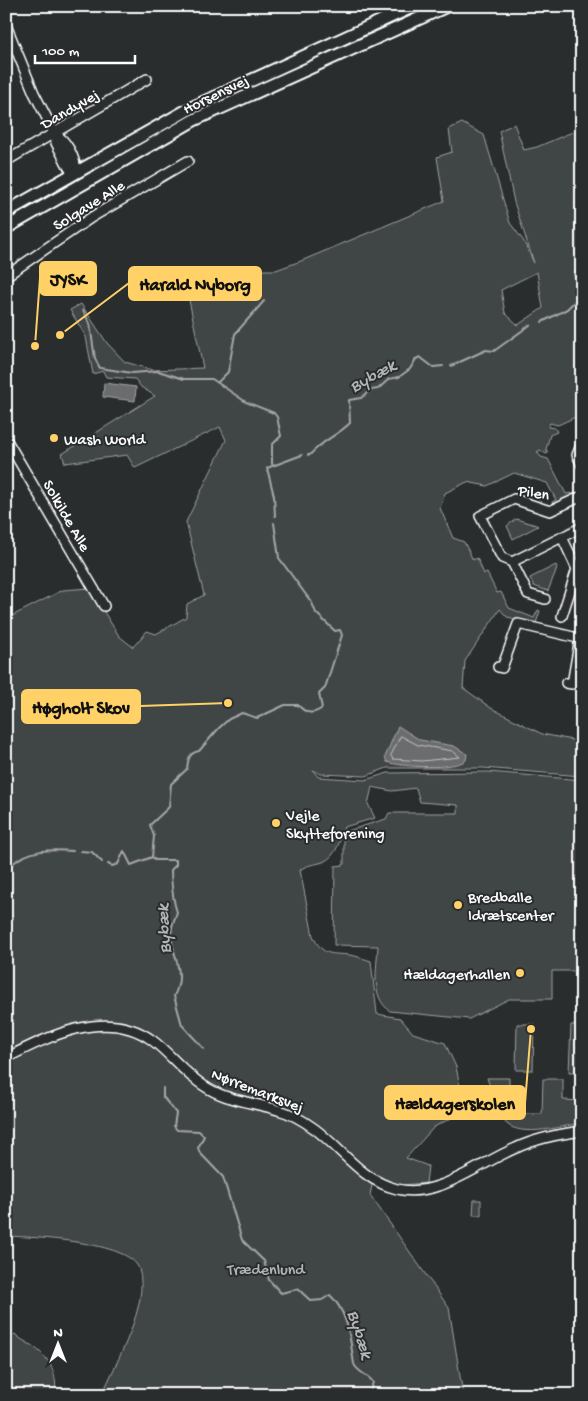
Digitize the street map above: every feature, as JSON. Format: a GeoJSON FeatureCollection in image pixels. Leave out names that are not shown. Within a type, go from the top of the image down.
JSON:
{"type":"FeatureCollection","features":[{"type":"Feature","properties":{"kind":"main road","name":"Horsensvej"},"geometry":{"type":"LineString","coordinates":[[6,212],[76,167],[154,127],[232,88],[414,6]]}},
{"type":"Feature","properties":{"kind":"main road","name":"Horsensvej"},"geometry":{"type":"LineString","coordinates":[[6,227],[194,120],[447,6]]}},
{"type":"Feature","properties":{"kind":"main road"},"geometry":{"type":"LineString","coordinates":[[76,167],[83,183]]}},
{"type":"Feature","properties":{"kind":"main road"},"geometry":{"type":"LineString","coordinates":[[6,227],[17,215],[75,179],[76,167]]}},
{"type":"Feature","properties":{"kind":"street"},"geometry":{"type":"LineString","coordinates":[[6,25],[34,93],[55,134],[56,143],[69,168],[76,167]]}},
{"type":"Feature","properties":{"kind":"street","name":"Dandyvej"},"geometry":{"type":"LineString","coordinates":[[6,161],[147,79]]}},
{"type":"Feature","properties":{"kind":"street","name":"Solgave Alle"},"geometry":{"type":"LineString","coordinates":[[6,276],[92,218],[188,161]]}},
{"type":"Feature","properties":{"kind":"street","name":"Solkilde Alle"},"geometry":{"type":"LineString","coordinates":[[6,439],[104,606]]}},
{"type":"Feature","properties":{"kind":"street"},"geometry":{"type":"LineString","coordinates":[[582,443],[577,455],[582,465]]}},
{"type":"Feature","properties":{"kind":"street","name":"Pilen"},"geometry":{"type":"LineString","coordinates":[[512,562],[502,558],[480,516],[514,499],[550,511],[582,496]]}},
{"type":"Feature","properties":{"kind":"street"},"geometry":{"type":"LineString","coordinates":[[545,600],[528,594],[512,562],[582,527]]}},
{"type":"Feature","properties":{"kind":"street"},"geometry":{"type":"LineString","coordinates":[[562,537],[577,569],[562,616]]}},
{"type":"Feature","properties":{"kind":"street"},"geometry":{"type":"LineString","coordinates":[[498,667],[502,668],[518,624],[581,638],[572,684],[566,683]]}},
{"type":"Feature","properties":{"kind":"street","name":"Nørremarksvej"},"geometry":{"type":"LineString","coordinates":[[6,1058],[35,1043],[72,1030],[101,1025],[127,1027],[152,1040],[209,1089],[280,1110],[298,1118],[316,1130],[376,1182],[396,1189],[414,1191],[434,1187],[539,1139],[582,1132]]}},
{"type":"Feature","properties":{"kind":"green space"},"geometry":{"type":"Polygon","coordinates":[[[462,123],[484,135],[510,223],[523,240],[534,263],[514,202],[499,131],[514,124],[524,150],[537,147],[582,128],[582,414],[558,425],[550,423],[548,427],[555,428],[557,432],[550,435],[546,449],[548,453],[546,454],[540,450],[537,452],[541,457],[548,459],[566,494],[571,493],[573,495],[553,505],[552,502],[556,500],[547,483],[514,473],[487,486],[467,482],[445,493],[440,508],[453,538],[464,542],[473,560],[477,558],[484,574],[487,573],[497,593],[501,592],[509,608],[534,618],[538,610],[540,611],[536,623],[507,617],[500,609],[465,661],[463,688],[491,708],[542,734],[582,742],[582,776],[483,768],[387,768],[366,776],[321,774],[313,770],[318,777],[365,780],[388,773],[489,772],[582,780],[582,949],[580,971],[552,971],[552,999],[509,999],[469,1019],[390,1011],[384,1005],[377,990],[378,946],[334,945],[335,866],[344,865],[344,832],[386,819],[389,813],[458,813],[458,805],[420,802],[416,788],[392,791],[372,787],[368,804],[375,818],[344,827],[332,856],[323,862],[300,870],[313,936],[320,948],[328,953],[353,955],[371,961],[377,1014],[400,1018],[413,1033],[445,1043],[456,1067],[465,1111],[434,1127],[406,1158],[428,1166],[426,1183],[400,1185],[378,1179],[311,1123],[220,1090],[204,1081],[148,1032],[122,1021],[89,1023],[6,1054],[6,619],[63,590],[89,588],[119,636],[133,647],[147,631],[156,634],[186,617],[187,604],[204,595],[186,522],[226,440],[220,427],[135,468],[127,455],[65,463],[62,454],[155,396],[141,387],[135,379],[106,377],[103,371],[93,374],[86,337],[70,310],[81,304],[107,343],[125,362],[153,370],[203,368],[189,300],[243,270],[276,270],[444,201],[437,157],[452,152],[449,129],[462,123]],[[537,272],[501,290],[505,313],[518,325],[543,308],[537,272]]]}},
{"type":"Feature","properties":{"kind":"green space"},"geometry":{"type":"Polygon","coordinates":[[[516,519],[538,526],[513,539],[507,526],[516,519]]]}},
{"type":"Feature","properties":{"kind":"green space"},"geometry":{"type":"Polygon","coordinates":[[[556,565],[557,568],[548,591],[534,586],[530,578],[556,565]]]}},
{"type":"Feature","properties":{"kind":"green space"},"geometry":{"type":"Polygon","coordinates":[[[517,1024],[534,1024],[533,1070],[516,1070],[517,1024]]]}},
{"type":"Feature","properties":{"kind":"green space"},"geometry":{"type":"Polygon","coordinates":[[[571,1025],[582,1025],[582,1072],[569,1072],[571,1025]]]}},
{"type":"Feature","properties":{"kind":"green space","name":"Trædenlund"},"geometry":{"type":"Polygon","coordinates":[[[100,1028],[130,1032],[151,1043],[187,1076],[286,1116],[310,1130],[372,1185],[370,1195],[449,1308],[463,1395],[102,1395],[136,1316],[140,1299],[141,1283],[139,1269],[132,1260],[118,1252],[100,1247],[57,1239],[6,1236],[6,1062],[52,1042],[100,1028]]]}},
{"type":"Feature","properties":{"kind":"green space"},"geometry":{"type":"Polygon","coordinates":[[[487,1078],[509,1078],[509,1114],[542,1114],[543,1079],[563,1079],[563,1100],[582,1101],[582,1123],[539,1130],[517,1129],[508,1125],[502,1118],[487,1078]]]}},
{"type":"Feature","properties":{"kind":"green space"},"geometry":{"type":"Polygon","coordinates":[[[474,1200],[481,1200],[481,1215],[473,1215],[474,1200]]]}},
{"type":"Feature","properties":{"kind":"green space"},"geometry":{"type":"Polygon","coordinates":[[[15,1334],[43,1355],[51,1366],[55,1379],[55,1395],[6,1395],[6,1339],[15,1334]]]}},
{"type":"Feature","properties":{"kind":"water"},"geometry":{"type":"Polygon","coordinates":[[[104,383],[136,387],[135,401],[103,397],[104,383]]]}},
{"type":"Feature","properties":{"kind":"water"},"geometry":{"type":"Polygon","coordinates":[[[398,726],[420,740],[454,746],[467,754],[466,760],[460,763],[440,766],[415,766],[387,762],[385,757],[398,726]]]}},
{"type":"Feature","properties":{"kind":"waterway","name":"Bybæk"},"geometry":{"type":"LineString","coordinates":[[582,265],[574,274],[577,280],[580,281],[582,276]]}},
{"type":"Feature","properties":{"kind":"waterway","name":"Bybæk"},"geometry":{"type":"LineString","coordinates":[[542,322],[567,309],[576,300],[582,300]]}},
{"type":"Feature","properties":{"kind":"waterway"},"geometry":{"type":"LineString","coordinates":[[218,382],[228,372],[235,334],[264,301]]}},
{"type":"Feature","properties":{"kind":"waterway"},"geometry":{"type":"LineString","coordinates":[[83,310],[90,324],[95,359],[100,368],[132,373],[158,371],[184,379],[212,379],[246,402],[274,413],[277,417],[281,436],[272,445],[272,464]]}},
{"type":"Feature","properties":{"kind":"waterway","name":"Bybæk"},"geometry":{"type":"LineString","coordinates":[[451,366],[486,350],[494,351],[530,325]]}},
{"type":"Feature","properties":{"kind":"waterway","name":"Bybæk"},"geometry":{"type":"LineString","coordinates":[[308,455],[350,423],[349,400],[361,398],[371,390],[378,389],[389,379],[399,377],[410,369],[416,359],[420,357],[433,367],[443,366]]}},
{"type":"Feature","properties":{"kind":"waterway","name":"Bybæk"},"geometry":{"type":"LineString","coordinates":[[275,516],[274,496],[267,468],[302,455]]}},
{"type":"Feature","properties":{"kind":"waterway","name":"Bybæk"},"geometry":{"type":"LineString","coordinates":[[204,1049],[182,1025],[174,996],[179,977],[172,936],[172,927],[177,912],[172,891],[171,870],[176,865],[176,860],[155,860],[152,857],[154,836],[150,825],[169,807],[171,784],[187,769],[191,755],[199,751],[229,719],[242,713],[257,718],[285,705],[298,705],[310,712],[316,712],[322,708],[319,694],[325,688],[342,635],[340,630],[335,631],[316,613],[312,603],[279,558],[274,523]]}},
{"type":"Feature","properties":{"kind":"waterway"},"geometry":{"type":"LineString","coordinates":[[6,861],[12,864],[26,855],[41,851],[73,851]]}},
{"type":"Feature","properties":{"kind":"waterway"},"geometry":{"type":"LineString","coordinates":[[81,851],[92,852],[102,862]]}},
{"type":"Feature","properties":{"kind":"waterway"},"geometry":{"type":"LineString","coordinates":[[108,864],[112,866],[118,864],[124,851],[131,865],[152,857]]}},
{"type":"Feature","properties":{"kind":"waterway","name":"Bybæk"},"geometry":{"type":"LineString","coordinates":[[163,1088],[163,1097],[176,1113],[174,1126],[177,1130],[199,1131],[204,1136],[198,1148],[200,1153],[223,1177],[242,1240],[264,1261],[269,1280],[281,1293],[298,1289],[311,1301],[322,1300],[330,1295],[336,1302],[348,1327],[354,1364],[357,1369],[373,1382],[369,1395]]}},
{"type":"Feature","properties":{"kind":"place","name":"Harald Nyborg"},"geometry":{"type":"Point","coordinates":[60,335]}},
{"type":"Feature","properties":{"kind":"place","name":"JYSK"},"geometry":{"type":"Point","coordinates":[35,346]}},
{"type":"Feature","properties":{"kind":"place","name":"Wash World"},"geometry":{"type":"Point","coordinates":[54,438]}},
{"type":"Feature","properties":{"kind":"place","name":"Høgholt Skov"},"geometry":{"type":"Point","coordinates":[228,703]}},
{"type":"Feature","properties":{"kind":"place","name":"Vejle Skytteforening"},"geometry":{"type":"Point","coordinates":[276,823]}},
{"type":"Feature","properties":{"kind":"place","name":"Bredballe Idrætscenter"},"geometry":{"type":"Point","coordinates":[458,905]}},
{"type":"Feature","properties":{"kind":"place","name":"Hældagerhallen"},"geometry":{"type":"Point","coordinates":[520,973]}},
{"type":"Feature","properties":{"kind":"place","name":"Hældagerskolen"},"geometry":{"type":"Point","coordinates":[531,1029]}}]}
